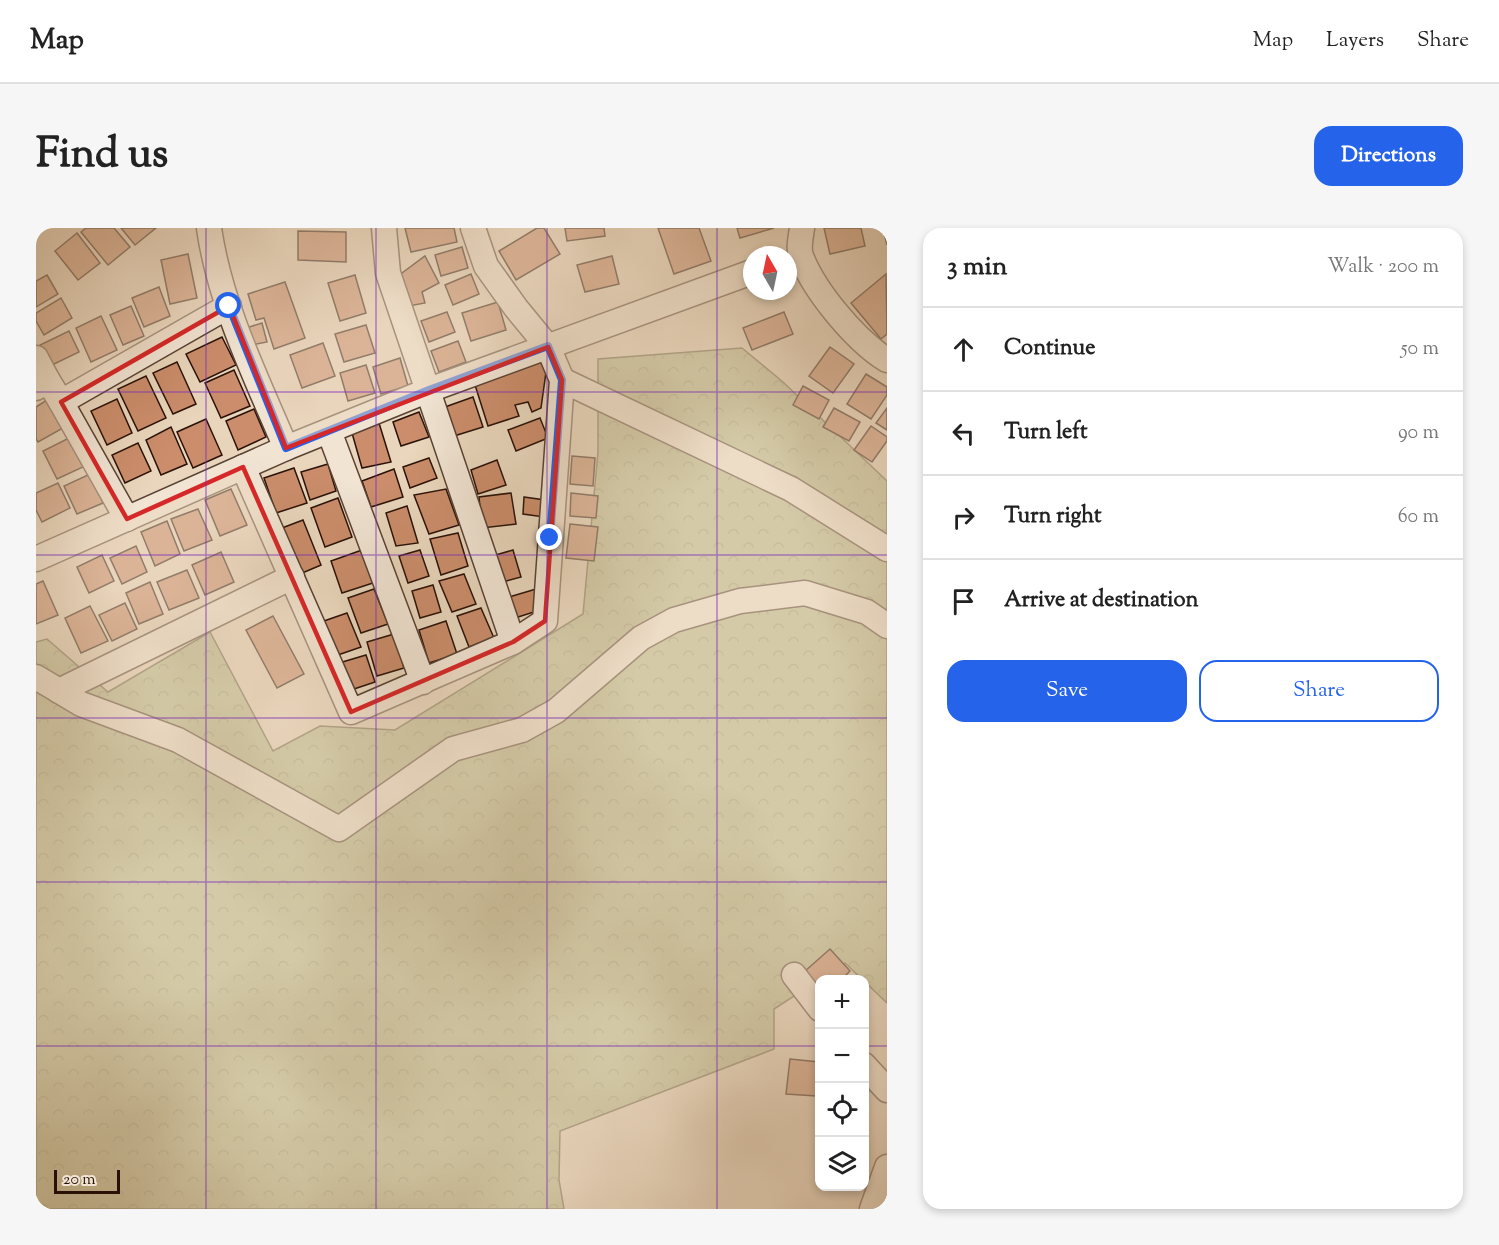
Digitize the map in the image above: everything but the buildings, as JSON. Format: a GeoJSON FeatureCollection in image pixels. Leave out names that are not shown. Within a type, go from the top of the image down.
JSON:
{"type":"FeatureCollection","features":[{"type":"Feature","properties":{"kind":"street"},"geometry":{"type":"LineString","coordinates":[[209,228],[213,256],[229,306],[286,448]]}},
{"type":"Feature","properties":{"kind":"street"},"geometry":{"type":"LineString","coordinates":[[384,228],[388,273],[513,642]]}},
{"type":"Feature","properties":{"kind":"street"},"geometry":{"type":"LineString","coordinates":[[243,467],[351,711],[513,642],[545,621],[562,380],[548,346],[516,309],[486,266],[472,228]]}},
{"type":"Feature","properties":{"kind":"street"},"geometry":{"type":"LineString","coordinates":[[797,246],[802,228]]}},
{"type":"Feature","properties":{"kind":"street"},"geometry":{"type":"LineString","coordinates":[[797,260],[841,319],[874,352],[887,360]]}},
{"type":"Feature","properties":{"kind":"street"},"geometry":{"type":"LineString","coordinates":[[36,559],[286,448],[429,390],[743,275]]}},
{"type":"Feature","properties":{"kind":"street"},"geometry":{"type":"LineString","coordinates":[[62,402],[229,306]]}},
{"type":"Feature","properties":{"kind":"street"},"geometry":{"type":"LineString","coordinates":[[40,375],[62,402],[127,519]]}},
{"type":"Feature","properties":{"kind":"street"},"geometry":{"type":"LineString","coordinates":[[562,380],[791,489],[887,549]]}},
{"type":"Feature","properties":{"kind":"street"},"geometry":{"type":"LineString","coordinates":[[329,431],[423,682]]}},
{"type":"Feature","properties":{"kind":"street"},"geometry":{"type":"LineString","coordinates":[[59,691],[291,577]]}},
{"type":"Feature","properties":{"kind":"street"},"geometry":{"type":"LineString","coordinates":[[36,677],[81,704],[178,740],[339,829],[453,749],[522,730],[556,711],[641,638],[674,620],[740,600],[805,593],[867,612],[887,627]]}},
{"type":"Feature","properties":{"kind":"street"},"geometry":{"type":"LineString","coordinates":[[794,975],[815,1004]]}},
{"type":"Feature","properties":{"kind":"street"},"geometry":{"type":"LineString","coordinates":[[869,1070],[887,1090]]}},
{"type":"Feature","properties":{"kind":"street"},"geometry":{"type":"LineString","coordinates":[[872,1209],[887,1167]]}},
{"type":"Feature","properties":{"kind":"highlighted area"},"geometry":{"type":"Polygon","coordinates":[[[229,306],[286,448],[548,347],[562,380],[545,621],[513,642],[351,712],[243,467],[127,519],[61,402],[229,306]]]}},
{"type":"Feature","properties":{"kind":"green space"},"geometry":{"type":"Polygon","coordinates":[[[742,348],[783,382],[887,481],[887,1003],[869,986],[869,975],[858,975],[845,963],[826,975],[815,975],[815,982],[774,1009],[774,1049],[560,1131],[559,1180],[564,1209],[36,1209],[36,642],[47,639],[108,692],[210,632],[273,751],[320,726],[395,730],[583,614],[598,452],[598,359],[742,348]]]}},
{"type":"Feature","properties":{"kind":"route"},"geometry":{"type":"LineString","coordinates":[[229,306],[286,448],[429,390],[548,346],[562,380],[550,538]]}}]}
